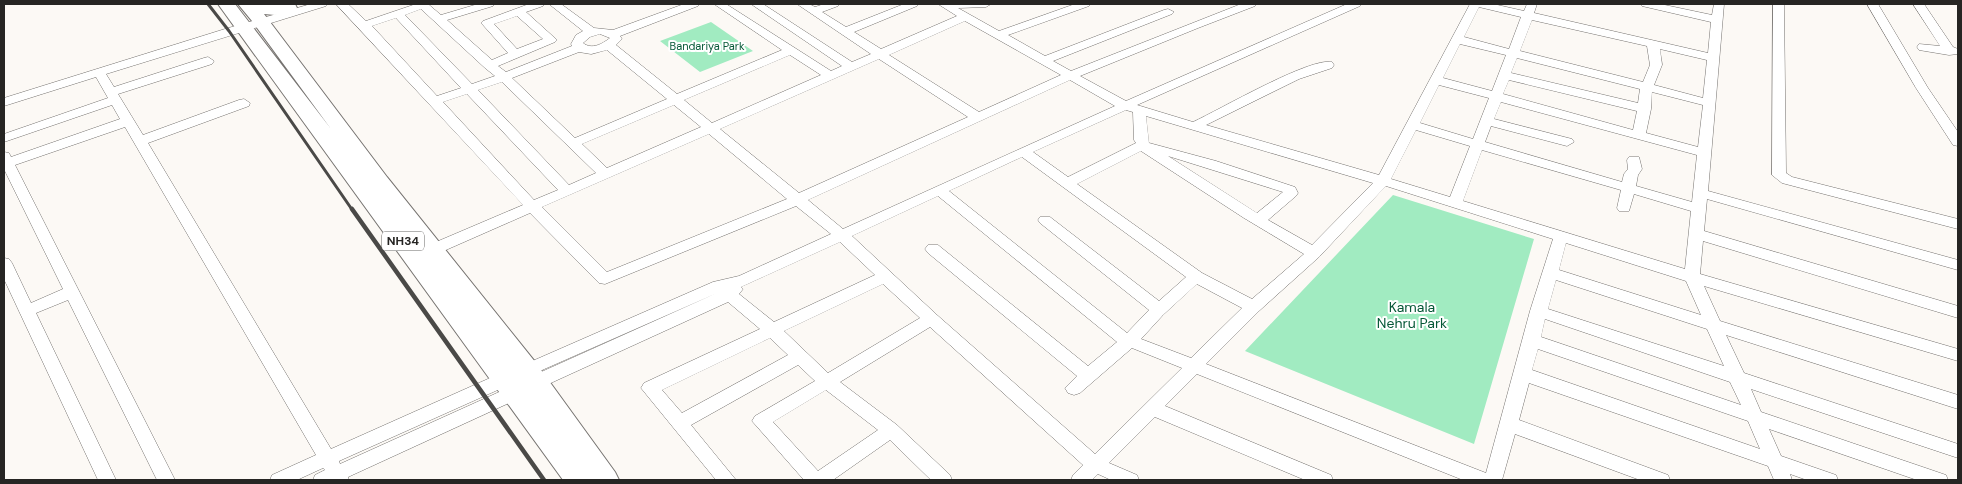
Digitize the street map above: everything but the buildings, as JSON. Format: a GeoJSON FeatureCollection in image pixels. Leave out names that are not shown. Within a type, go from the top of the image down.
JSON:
{"type":"FeatureCollection","features":[{"type":"Feature","properties":{"kind":"highway","name":"NH34"},"geometry":{"type":"LineString","coordinates":[[226,4],[274,39],[362,171],[434,249],[520,381],[579,480]]}},
{"type":"Feature","properties":{"kind":"highway"},"geometry":{"type":"LineString","coordinates":[[247,19],[270,10],[295,8]]}},
{"type":"Feature","properties":{"kind":"highway","name":"NH34"},"geometry":{"type":"LineString","coordinates":[[247,19],[520,381],[605,480]]}},
{"type":"Feature","properties":{"kind":"street"},"geometry":{"type":"LineString","coordinates":[[274,39],[280,26],[295,8],[322,4]]}},
{"type":"Feature","properties":{"kind":"street"},"geometry":{"type":"LineString","coordinates":[[342,4],[364,25],[532,206],[605,279],[798,199],[1070,75],[1189,26],[1251,4]]}},
{"type":"Feature","properties":{"kind":"street"},"geometry":{"type":"LineString","coordinates":[[364,25],[423,4],[574,142],[605,174]]}},
{"type":"Feature","properties":{"kind":"street"},"geometry":{"type":"LineString","coordinates":[[439,19],[489,4]]}},
{"type":"Feature","properties":{"kind":"street"},"geometry":{"type":"LineString","coordinates":[[515,54],[487,24],[490,21],[539,4]]}},
{"type":"Feature","properties":{"kind":"street"},"geometry":{"type":"LineString","coordinates":[[554,4],[592,32]]}},
{"type":"Feature","properties":{"kind":"street"},"geometry":{"type":"LineString","coordinates":[[434,101],[504,77],[580,47],[594,50],[612,40],[694,4]]}},
{"type":"Feature","properties":{"kind":"street"},"geometry":{"type":"LineString","coordinates":[[719,4],[829,75]]}},
{"type":"Feature","properties":{"kind":"street"},"geometry":{"type":"LineString","coordinates":[[756,4],[851,67]]}},
{"type":"Feature","properties":{"kind":"street"},"geometry":{"type":"LineString","coordinates":[[802,4],[847,31],[978,117]]}},
{"type":"Feature","properties":{"kind":"street"},"geometry":{"type":"LineString","coordinates":[[815,11],[834,4]]}},
{"type":"Feature","properties":{"kind":"street"},"geometry":{"type":"LineString","coordinates":[[847,31],[913,4]]}},
{"type":"Feature","properties":{"kind":"street"},"geometry":{"type":"LineString","coordinates":[[945,4],[986,4]]}},
{"type":"Feature","properties":{"kind":"street"},"geometry":{"type":"LineString","coordinates":[[945,4],[965,17],[1132,108],[1383,180],[1692,277],[1958,355]]}},
{"type":"Feature","properties":{"kind":"street"},"geometry":{"type":"LineString","coordinates":[[998,35],[1085,4]]}},
{"type":"Feature","properties":{"kind":"street"},"geometry":{"type":"LineString","coordinates":[[1156,4],[1189,26]]}},
{"type":"Feature","properties":{"kind":"street"},"geometry":{"type":"LineString","coordinates":[[279,480],[331,474],[458,420],[520,381],[725,290],[1023,151],[1132,108],[1356,4]]}},
{"type":"Feature","properties":{"kind":"street"},"geometry":{"type":"LineString","coordinates":[[1080,480],[1253,307],[1314,253],[1383,180],[1475,4]]}},
{"type":"Feature","properties":{"kind":"street"},"geometry":{"type":"LineString","coordinates":[[1479,4],[1530,10],[1652,44],[1713,58]]}},
{"type":"Feature","properties":{"kind":"street"},"geometry":{"type":"LineString","coordinates":[[1646,4],[1718,20]]}},
{"type":"Feature","properties":{"kind":"street"},"geometry":{"type":"LineString","coordinates":[[1719,4],[1692,277],[1783,480]]}},
{"type":"Feature","properties":{"kind":"street"},"geometry":{"type":"LineString","coordinates":[[1778,4],[1779,175],[1787,180],[1958,224]]}},
{"type":"Feature","properties":{"kind":"street"},"geometry":{"type":"LineString","coordinates":[[1872,4],[1922,88],[1958,142]]}},
{"type":"Feature","properties":{"kind":"street"},"geometry":{"type":"LineString","coordinates":[[1919,4],[1954,51]]}},
{"type":"Feature","properties":{"kind":"street"},"geometry":{"type":"LineString","coordinates":[[1455,203],[1530,10]]}},
{"type":"Feature","properties":{"kind":"street"},"geometry":{"type":"LineString","coordinates":[[489,64],[551,40],[518,11]]}},
{"type":"Feature","properties":{"kind":"street"},"geometry":{"type":"LineString","coordinates":[[1045,60],[1168,12]]}},
{"type":"Feature","properties":{"kind":"street"},"geometry":{"type":"LineString","coordinates":[[398,13],[567,191]]}},
{"type":"Feature","properties":{"kind":"street"},"geometry":{"type":"LineString","coordinates":[[434,249],[965,17]]}},
{"type":"Feature","properties":{"kind":"street"},"geometry":{"type":"LineString","coordinates":[[4,102],[99,72],[247,19]]}},
{"type":"Feature","properties":{"kind":"street"},"geometry":{"type":"LineString","coordinates":[[580,47],[577,44],[578,39],[592,32],[600,31],[612,40],[675,99],[841,235],[931,319],[1095,465],[1130,480]]}},
{"type":"Feature","properties":{"kind":"street"},"geometry":{"type":"LineString","coordinates":[[1456,39],[1710,103]]}},
{"type":"Feature","properties":{"kind":"street"},"geometry":{"type":"LineString","coordinates":[[1639,135],[1645,109],[1647,87],[1656,64],[1652,44]]}},
{"type":"Feature","properties":{"kind":"street"},"geometry":{"type":"LineString","coordinates":[[1923,47],[1954,51]]}},
{"type":"Feature","properties":{"kind":"street"},"geometry":{"type":"LineString","coordinates":[[574,142],[791,50]]}},
{"type":"Feature","properties":{"kind":"street"},"geometry":{"type":"LineString","coordinates":[[4,138],[208,61]]}},
{"type":"Feature","properties":{"kind":"street"},"geometry":{"type":"LineString","coordinates":[[1194,126],[1306,70],[1328,65]]}},
{"type":"Feature","properties":{"kind":"street"},"geometry":{"type":"LineString","coordinates":[[99,72],[331,474]]}},
{"type":"Feature","properties":{"kind":"street"},"geometry":{"type":"LineString","coordinates":[[1504,74],[1645,109]]}},
{"type":"Feature","properties":{"kind":"street"},"geometry":{"type":"LineString","coordinates":[[1436,80],[1704,153]]}},
{"type":"Feature","properties":{"kind":"street"},"geometry":{"type":"LineString","coordinates":[[140,141],[244,103]]}},
{"type":"Feature","properties":{"kind":"street"},"geometry":{"type":"LineString","coordinates":[[1132,108],[1140,140],[1151,153],[1314,253]]}},
{"type":"Feature","properties":{"kind":"street"},"geometry":{"type":"LineString","coordinates":[[128,120],[5,159],[166,480]]}},
{"type":"Feature","properties":{"kind":"street"},"geometry":{"type":"LineString","coordinates":[[1486,121],[1567,142]]}},
{"type":"Feature","properties":{"kind":"street"},"geometry":{"type":"LineString","coordinates":[[1412,125],[1628,189],[1700,208]]}},
{"type":"Feature","properties":{"kind":"street"},"geometry":{"type":"LineString","coordinates":[[1067,183],[1143,145],[1211,164],[1290,190],[1291,193],[1258,220]]}},
{"type":"Feature","properties":{"kind":"street"},"geometry":{"type":"LineString","coordinates":[[1023,151],[1196,277],[1253,307]]}},
{"type":"Feature","properties":{"kind":"street"},"geometry":{"type":"LineString","coordinates":[[1624,208],[1631,174],[1635,170],[1634,160]]}},
{"type":"Feature","properties":{"kind":"street"},"geometry":{"type":"LineString","coordinates":[[939,190],[1129,342],[1483,480]]}},
{"type":"Feature","properties":{"kind":"street"},"geometry":{"type":"LineString","coordinates":[[1700,193],[1958,265]]}},
{"type":"Feature","properties":{"kind":"street"},"geometry":{"type":"LineString","coordinates":[[1045,220],[1152,302],[1158,311]]}},
{"type":"Feature","properties":{"kind":"street"},"geometry":{"type":"LineString","coordinates":[[1696,234],[1958,312]]}},
{"type":"Feature","properties":{"kind":"street"},"geometry":{"type":"LineString","coordinates":[[1493,480],[1523,374],[1538,311],[1561,236]]}},
{"type":"Feature","properties":{"kind":"street"},"geometry":{"type":"LineString","coordinates":[[933,249],[1088,375]]}},
{"type":"Feature","properties":{"kind":"street"},"geometry":{"type":"LineString","coordinates":[[6,273],[107,480]]}},
{"type":"Feature","properties":{"kind":"street"},"geometry":{"type":"LineString","coordinates":[[1550,273],[1958,402]]}},
{"type":"Feature","properties":{"kind":"street"},"geometry":{"type":"LineString","coordinates":[[727,480],[650,388],[886,276]]}},
{"type":"Feature","properties":{"kind":"street"},"geometry":{"type":"LineString","coordinates":[[1074,388],[1129,342],[1158,311],[1196,277]]}},
{"type":"Feature","properties":{"kind":"street"},"geometry":{"type":"LineString","coordinates":[[725,290],[771,329],[826,381],[891,430],[943,480]]}},
{"type":"Feature","properties":{"kind":"street"},"geometry":{"type":"LineString","coordinates":[[26,311],[71,292]]}},
{"type":"Feature","properties":{"kind":"street"},"geometry":{"type":"LineString","coordinates":[[1538,311],[1958,451]]}},
{"type":"Feature","properties":{"kind":"street"},"geometry":{"type":"LineString","coordinates":[[891,430],[817,480],[761,421],[931,319]]}},
{"type":"Feature","properties":{"kind":"street"},"geometry":{"type":"LineString","coordinates":[[1532,340],[1939,480]]}},
{"type":"Feature","properties":{"kind":"street"},"geometry":{"type":"LineString","coordinates":[[679,423],[800,356]]}},
{"type":"Feature","properties":{"kind":"street"},"geometry":{"type":"LineString","coordinates":[[1523,374],[1829,480]]}},
{"type":"Feature","properties":{"kind":"street"},"geometry":{"type":"LineString","coordinates":[[1152,408],[1324,480]]}},
{"type":"Feature","properties":{"kind":"street"},"geometry":{"type":"LineString","coordinates":[[1509,424],[1661,480]]}},
{"type":"Feature","properties":{"kind":"green space","name":"Bandariya Park"},"geometry":{"type":"Polygon","coordinates":[[[711,22],[753,51],[700,72],[660,41],[711,22]]]}},
{"type":"Feature","properties":{"kind":"green space","name":"Kamala Nehru Park"},"geometry":{"type":"Polygon","coordinates":[[[1393,195],[1534,239],[1474,444],[1245,351],[1393,195]]]}},
{"type":"Feature","properties":{"kind":"railway"},"geometry":{"type":"LineString","coordinates":[[208,4],[229,31],[353,211]]}},
{"type":"Feature","properties":{"kind":"railway"},"geometry":{"type":"LineString","coordinates":[[352,209],[544,480]]}}]}
